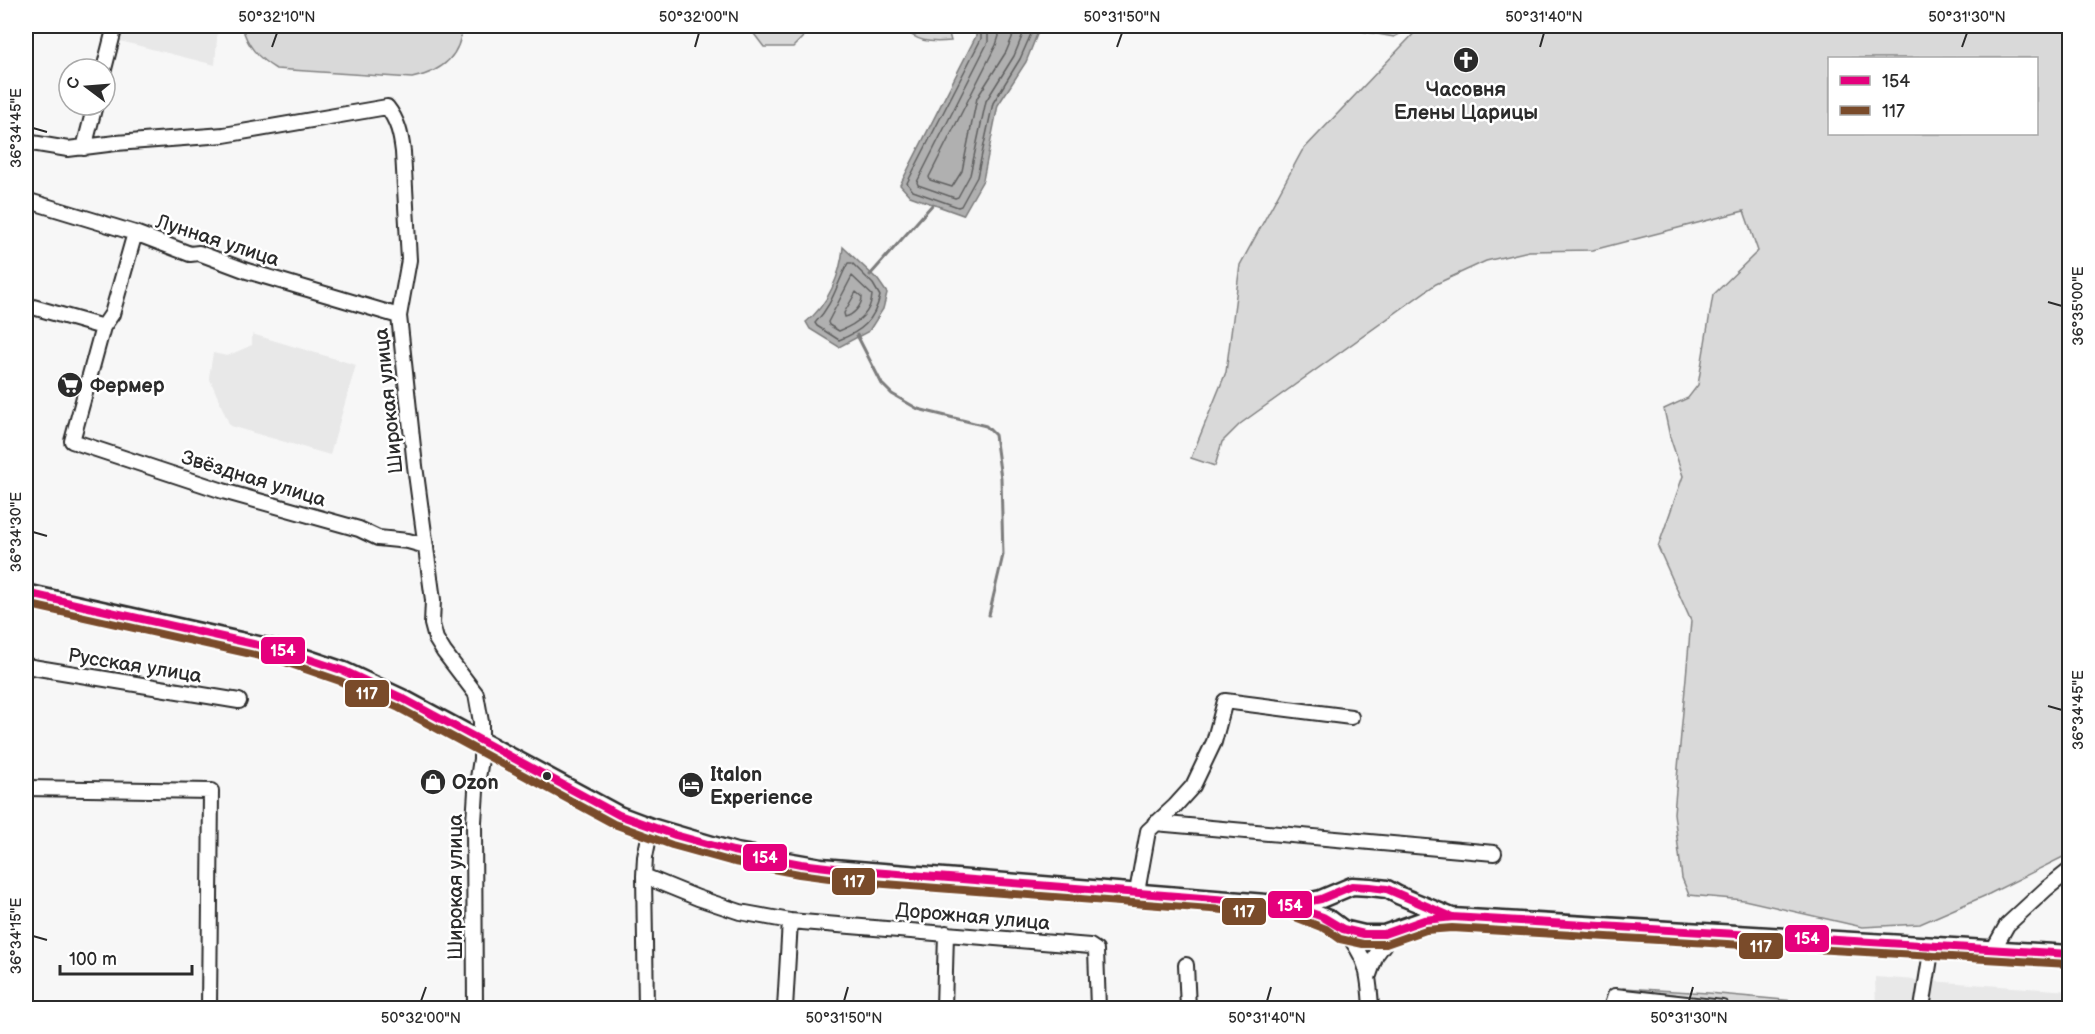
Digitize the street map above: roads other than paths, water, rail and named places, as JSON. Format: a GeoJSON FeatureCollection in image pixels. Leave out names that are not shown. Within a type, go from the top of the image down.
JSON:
{"type":"FeatureCollection","features":[{"type":"Feature","properties":{"kind":"main road"},"geometry":{"type":"LineString","coordinates":[[26,593],[285,651],[344,671],[402,698],[579,795],[619,814],[651,827],[736,852],[821,867],[1292,905],[1322,899],[1352,886],[1370,887],[1387,889],[1452,917]]}},
{"type":"Feature","properties":{"kind":"main road"},"geometry":{"type":"LineString","coordinates":[[1341,891],[1335,902],[1334,911],[1343,929]]}},
{"type":"Feature","properties":{"kind":"main road"},"geometry":{"type":"LineString","coordinates":[[1395,929],[1402,908],[1398,895]]}},
{"type":"Feature","properties":{"kind":"main road"},"geometry":{"type":"LineString","coordinates":[[1292,905],[1331,920],[1343,929],[1372,934],[1384,934],[1424,920],[1452,917],[2070,954]]}},
{"type":"Feature","properties":{"kind":"street"},"geometry":{"type":"LineString","coordinates":[[107,57],[115,26]]}},
{"type":"Feature","properties":{"kind":"street","name":"Широкая улица"},"geometry":{"type":"LineString","coordinates":[[26,142],[68,149],[224,135],[387,107],[394,117],[403,152],[409,260],[399,316],[415,466],[433,600],[432,624],[436,639],[476,694],[481,722],[482,740],[474,822],[475,1008]]}},
{"type":"Feature","properties":{"kind":"street"},"geometry":{"type":"LineString","coordinates":[[84,148],[92,117]]}},
{"type":"Feature","properties":{"kind":"street","name":"Лунная улица"},"geometry":{"type":"LineString","coordinates":[[26,200],[135,233],[190,254],[199,253],[247,271],[399,316]]}},
{"type":"Feature","properties":{"kind":"street"},"geometry":{"type":"LineString","coordinates":[[26,305],[103,327],[112,314],[135,233]]}},
{"type":"Feature","properties":{"kind":"street","name":"Звёздная улица"},"geometry":{"type":"LineString","coordinates":[[103,327],[72,441],[223,491],[359,529],[378,538],[408,541],[426,546]]}},
{"type":"Feature","properties":{"kind":"street","name":"Русская улица"},"geometry":{"type":"LineString","coordinates":[[26,666],[238,701]]}},
{"type":"Feature","properties":{"kind":"street"},"geometry":{"type":"LineString","coordinates":[[1137,892],[1148,831],[1193,786],[1214,742],[1225,701],[1351,717]]}},
{"type":"Feature","properties":{"kind":"street"},"geometry":{"type":"LineString","coordinates":[[26,788],[211,791],[209,1008]]}},
{"type":"Feature","properties":{"kind":"street"},"geometry":{"type":"LineString","coordinates":[[1155,823],[1494,853]]}},
{"type":"Feature","properties":{"kind":"street"},"geometry":{"type":"LineString","coordinates":[[646,1008],[644,876],[651,827]]}},
{"type":"Feature","properties":{"kind":"street"},"geometry":{"type":"LineString","coordinates":[[1993,950],[2013,918],[2070,870]]}},
{"type":"Feature","properties":{"kind":"street","name":"Дорожная улица"},"geometry":{"type":"LineString","coordinates":[[644,876],[740,912],[790,921],[1090,946],[1096,950],[1098,961],[1098,1008]]}},
{"type":"Feature","properties":{"kind":"street"},"geometry":{"type":"LineString","coordinates":[[785,1008],[790,921]]}},
{"type":"Feature","properties":{"kind":"street"},"geometry":{"type":"LineString","coordinates":[[1343,929],[1354,943],[1369,975],[1371,1008]]}},
{"type":"Feature","properties":{"kind":"street"},"geometry":{"type":"LineString","coordinates":[[1369,975],[1376,955],[1395,929]]}},
{"type":"Feature","properties":{"kind":"street"},"geometry":{"type":"LineString","coordinates":[[944,1008],[946,933]]}},
{"type":"Feature","properties":{"kind":"street"},"geometry":{"type":"LineString","coordinates":[[1922,1008],[1932,946]]}},
{"type":"Feature","properties":{"kind":"street"},"geometry":{"type":"LineString","coordinates":[[1186,965],[1188,1008]]}},
{"type":"Feature","properties":{"kind":"street"},"geometry":{"type":"LineString","coordinates":[[1611,1008],[1615,996],[1721,1008]]}},
{"type":"Feature","properties":{"kind":"water"},"geometry":{"type":"Polygon","coordinates":[[[975,26],[1035,26],[1038,32],[1026,62],[998,105],[983,180],[963,215],[910,196],[900,185],[976,36],[975,26]]]}},
{"type":"Feature","properties":{"kind":"water"},"geometry":{"type":"Polygon","coordinates":[[[843,247],[878,280],[887,293],[883,309],[869,331],[839,347],[810,329],[806,322],[821,307],[832,288],[843,247]]]}},
{"type":"Feature","properties":{"kind":"waterway"},"geometry":{"type":"LineString","coordinates":[[870,275],[933,204]]}},
{"type":"Feature","properties":{"kind":"waterway"},"geometry":{"type":"LineString","coordinates":[[857,335],[882,384],[892,394],[918,409],[986,426],[995,435],[1001,478],[1003,555],[989,615]]}},
{"type":"Feature","properties":{"kind":"place","name":"Часовня Елены Царицы"},"geometry":{"type":"Point","coordinates":[1466,60]}},
{"type":"Feature","properties":{"kind":"place","name":"Фермер"},"geometry":{"type":"Point","coordinates":[70,385]}},
{"type":"Feature","properties":{"kind":"place","name":"Ozon"},"geometry":{"type":"Point","coordinates":[433,782]}},
{"type":"Feature","properties":{"kind":"place","name":"Italon Experience"},"geometry":{"type":"Point","coordinates":[691,785]}}]}
